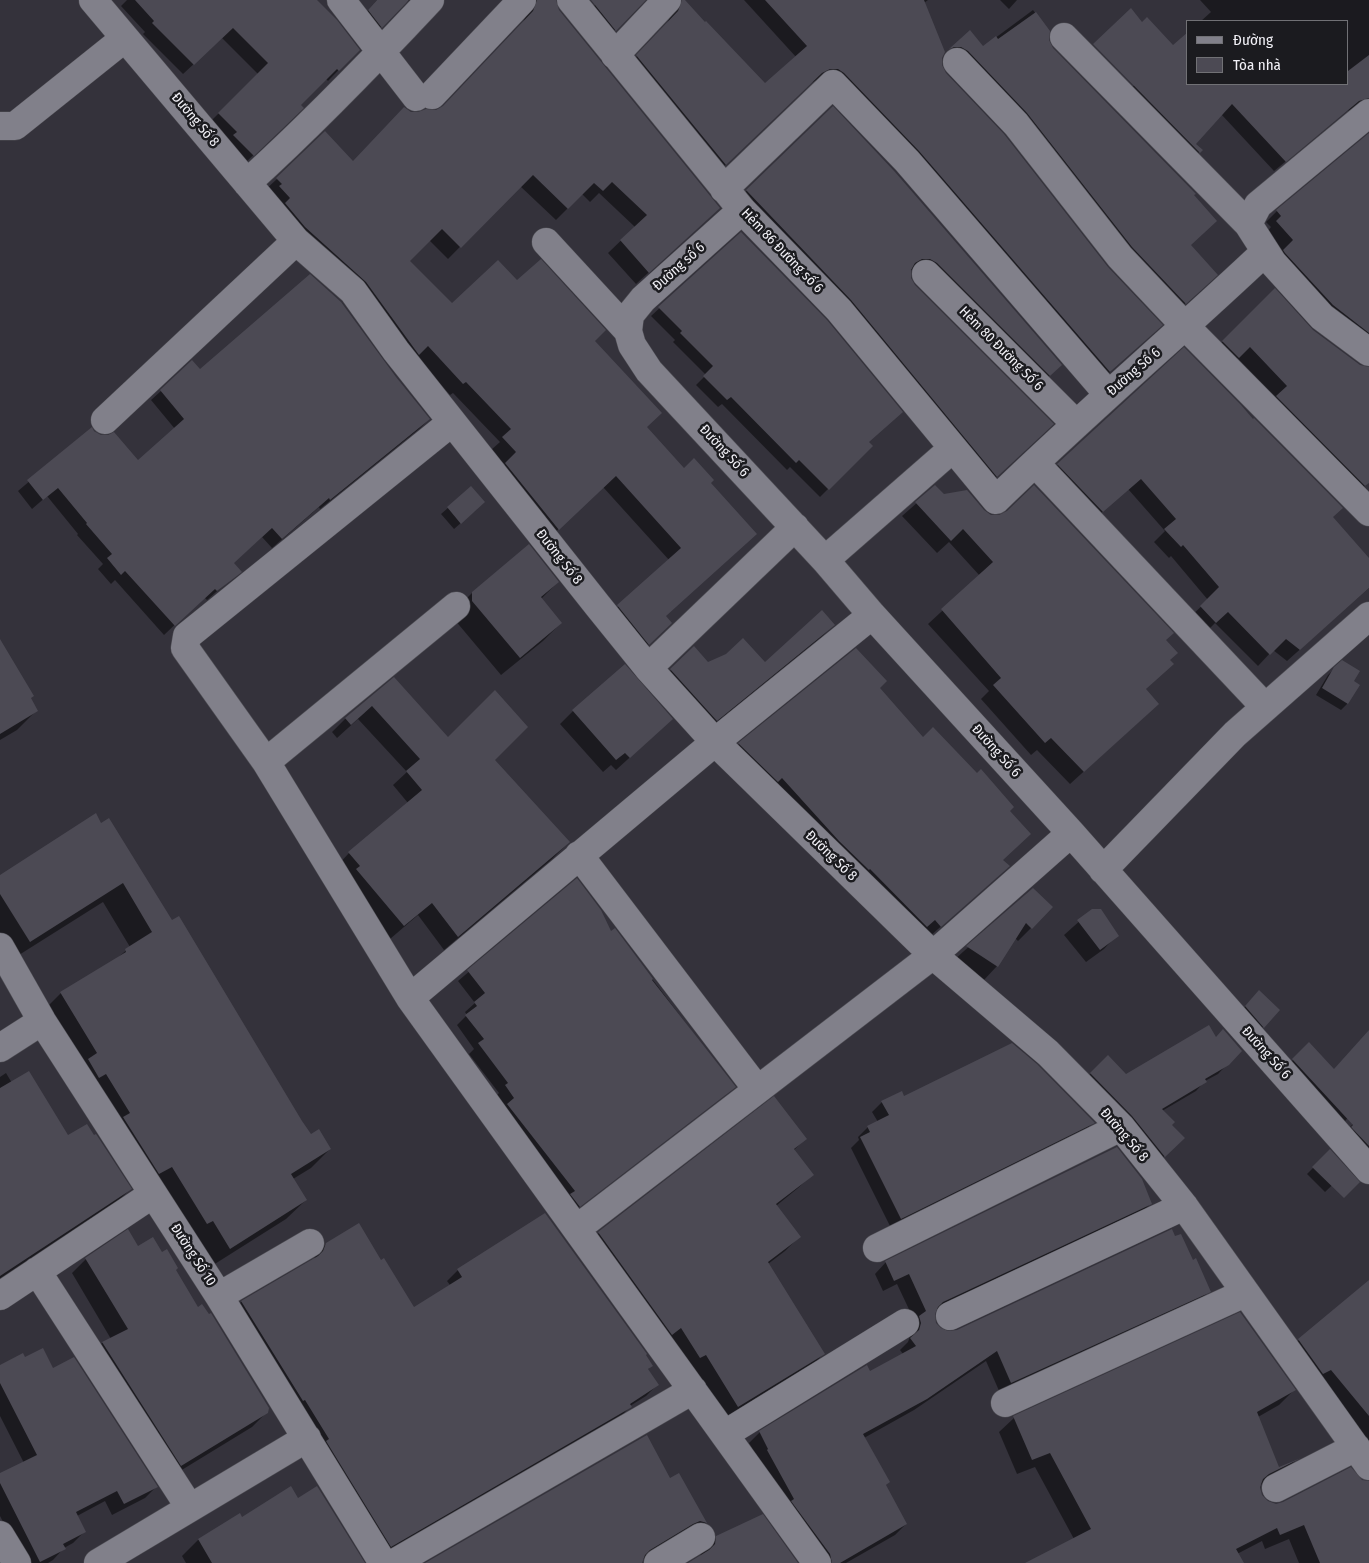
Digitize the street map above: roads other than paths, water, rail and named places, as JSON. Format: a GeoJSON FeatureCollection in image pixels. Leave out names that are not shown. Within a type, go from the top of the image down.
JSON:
{"type":"FeatureCollection","features":[{"type":"Feature","properties":{"kind":"street","name":"Đường Số 8"},"geometry":{"type":"LineString","coordinates":[[93,0],[296,241],[353,291],[396,351],[648,668],[715,742],[933,955],[1048,1053],[1121,1128],[1184,1206],[1362,1457]]}},
{"type":"Feature","properties":{"kind":"street"},"geometry":{"type":"LineString","coordinates":[[341,0],[382,51],[424,96],[522,0]]}},
{"type":"Feature","properties":{"kind":"street"},"geometry":{"type":"LineString","coordinates":[[247,183],[280,153],[382,51],[430,0]]}},
{"type":"Feature","properties":{"kind":"street","name":"Hẻm 86 Đường số 6"},"geometry":{"type":"LineString","coordinates":[[571,0],[724,189],[742,210],[840,310],[952,449],[996,500]]}},
{"type":"Feature","properties":{"kind":"street"},"geometry":{"type":"LineString","coordinates":[[615,55],[667,0]]}},
{"type":"Feature","properties":{"kind":"street"},"geometry":{"type":"LineString","coordinates":[[1064,37],[1248,224],[1265,252],[1322,318],[1369,352]]}},
{"type":"Feature","properties":{"kind":"street"},"geometry":{"type":"LineString","coordinates":[[0,126],[15,126],[125,38]]}},
{"type":"Feature","properties":{"kind":"street"},"geometry":{"type":"LineString","coordinates":[[957,62],[1016,124],[1120,257],[1186,327],[1369,512]]}},
{"type":"Feature","properties":{"kind":"street"},"geometry":{"type":"LineString","coordinates":[[724,189],[833,84],[907,160],[1108,394]]}},
{"type":"Feature","properties":{"kind":"street"},"geometry":{"type":"LineString","coordinates":[[1248,224],[1258,205],[1369,113]]}},
{"type":"Feature","properties":{"kind":"street","name":"Đường số 6"},"geometry":{"type":"LineString","coordinates":[[628,330],[630,315],[643,299],[742,210]]}},
{"type":"Feature","properties":{"kind":"street"},"geometry":{"type":"LineString","coordinates":[[105,420],[296,241]]}},
{"type":"Feature","properties":{"kind":"street"},"geometry":{"type":"LineString","coordinates":[[546,242],[628,330]]}},
{"type":"Feature","properties":{"kind":"street","name":"Đường Số 6"},"geometry":{"type":"LineString","coordinates":[[996,500],[1108,394],[1186,327],[1265,252]]}},
{"type":"Feature","properties":{"kind":"street","name":"Hẻm 80 Đường Số 6"},"geometry":{"type":"LineString","coordinates":[[926,274],[1076,424]]}},
{"type":"Feature","properties":{"kind":"street","name":"Đường Số 6"},"geometry":{"type":"LineString","coordinates":[[628,330],[632,345],[649,371],[825,560],[872,615],[1071,833],[1369,1170]]}},
{"type":"Feature","properties":{"kind":"street"},"geometry":{"type":"LineString","coordinates":[[452,422],[187,636],[185,648],[266,762],[410,998],[817,1563]]}},
{"type":"Feature","properties":{"kind":"street"},"geometry":{"type":"LineString","coordinates":[[825,560],[952,449]]}},
{"type":"Feature","properties":{"kind":"street"},"geometry":{"type":"LineString","coordinates":[[1035,463],[1265,707]]}},
{"type":"Feature","properties":{"kind":"street"},"geometry":{"type":"LineString","coordinates":[[648,668],[795,527]]}},
{"type":"Feature","properties":{"kind":"street"},"geometry":{"type":"LineString","coordinates":[[266,762],[456,606]]}},
{"type":"Feature","properties":{"kind":"street"},"geometry":{"type":"LineString","coordinates":[[410,998],[715,742],[872,615]]}},
{"type":"Feature","properties":{"kind":"street"},"geometry":{"type":"LineString","coordinates":[[1103,870],[1236,734],[1369,616]]}},
{"type":"Feature","properties":{"kind":"street"},"geometry":{"type":"LineString","coordinates":[[588,1220],[933,955],[1071,833]]}},
{"type":"Feature","properties":{"kind":"street"},"geometry":{"type":"LineString","coordinates":[[579,855],[757,1089]]}},
{"type":"Feature","properties":{"kind":"street","name":"Đường Số 10"},"geometry":{"type":"LineString","coordinates":[[0,947],[42,1021],[219,1296],[307,1438],[378,1560]]}},
{"type":"Feature","properties":{"kind":"street"},"geometry":{"type":"LineString","coordinates":[[0,1048],[42,1021]]}},
{"type":"Feature","properties":{"kind":"street"},"geometry":{"type":"LineString","coordinates":[[876,1248],[1121,1128]]}},
{"type":"Feature","properties":{"kind":"street"},"geometry":{"type":"LineString","coordinates":[[0,1296],[153,1194]]}},
{"type":"Feature","properties":{"kind":"street"},"geometry":{"type":"LineString","coordinates":[[950,1316],[1184,1206]]}},
{"type":"Feature","properties":{"kind":"street"},"geometry":{"type":"LineString","coordinates":[[219,1296],[310,1243]]}},
{"type":"Feature","properties":{"kind":"street"},"geometry":{"type":"LineString","coordinates":[[37,1271],[190,1508]]}},
{"type":"Feature","properties":{"kind":"street"},"geometry":{"type":"LineString","coordinates":[[1005,1403],[1245,1293]]}},
{"type":"Feature","properties":{"kind":"street"},"geometry":{"type":"LineString","coordinates":[[725,1434],[905,1323]]}},
{"type":"Feature","properties":{"kind":"street"},"geometry":{"type":"LineString","coordinates":[[378,1560],[693,1390]]}},
{"type":"Feature","properties":{"kind":"street"},"geometry":{"type":"LineString","coordinates":[[98,1563],[307,1438]]}},
{"type":"Feature","properties":{"kind":"street"},"geometry":{"type":"LineString","coordinates":[[1276,1488],[1362,1457]]}},
{"type":"Feature","properties":{"kind":"street"},"geometry":{"type":"LineString","coordinates":[[0,1535],[17,1563]]}},
{"type":"Feature","properties":{"kind":"street"},"geometry":{"type":"LineString","coordinates":[[658,1563],[705,1542],[685,1563]]}}]}
